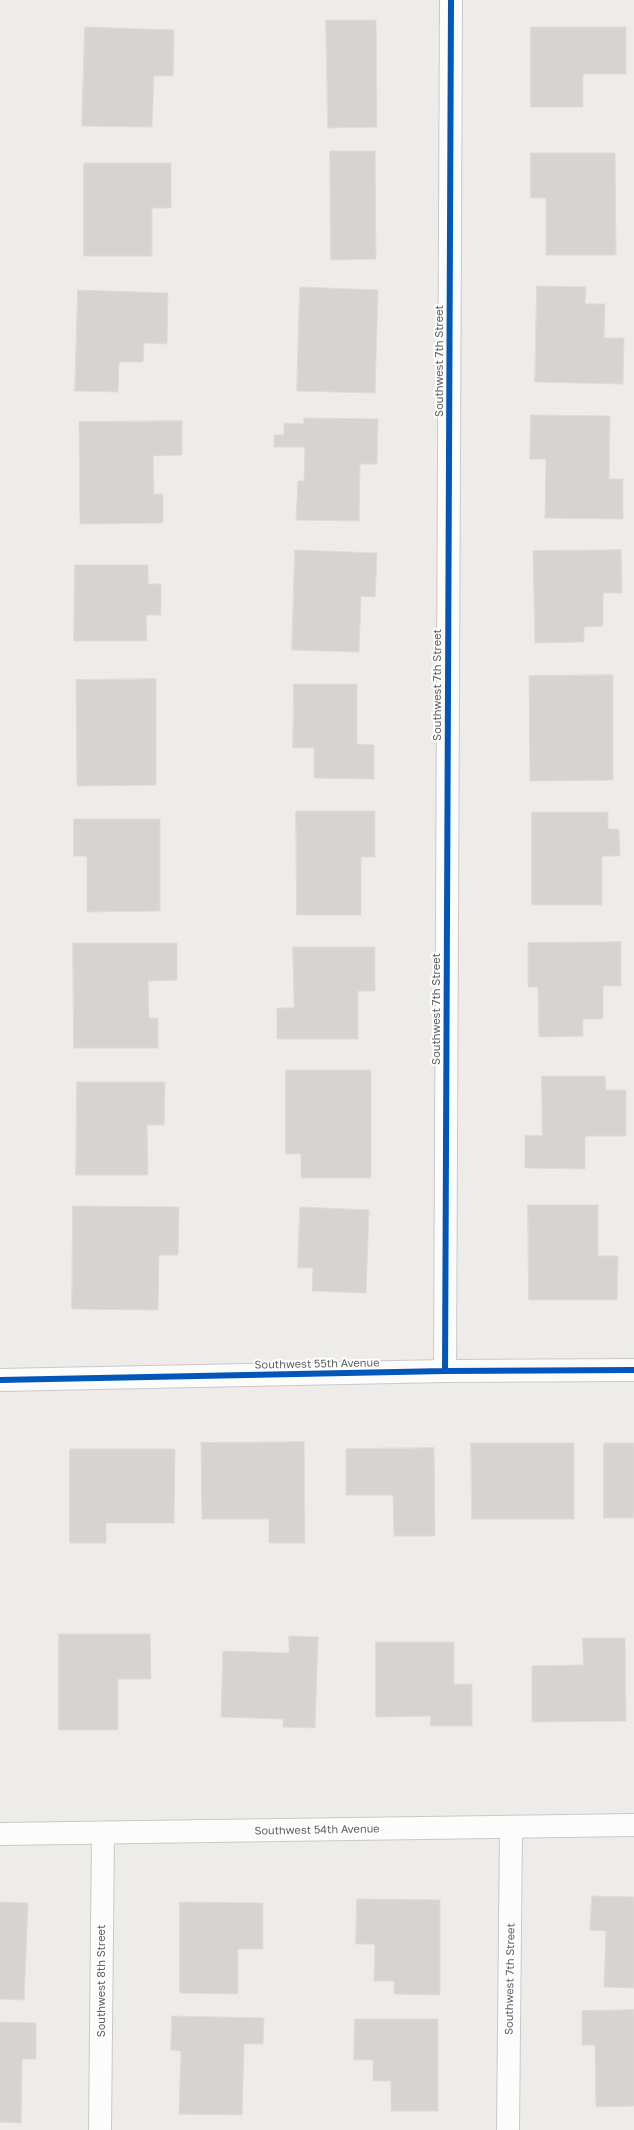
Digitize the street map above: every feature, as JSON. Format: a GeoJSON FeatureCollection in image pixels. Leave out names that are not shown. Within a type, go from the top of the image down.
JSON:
{"type":"FeatureCollection","features":[{"type":"Feature","properties":{"kind":"street","name":"Southwest 7th Street"},"geometry":{"type":"LineString","coordinates":[[445,1371],[451,0]]}},
{"type":"Feature","properties":{"kind":"street","name":"Southwest 55th Avenue"},"geometry":{"type":"LineString","coordinates":[[0,1380],[445,1371],[634,1370]]}},
{"type":"Feature","properties":{"kind":"street","name":"Southwest 54th Avenue"},"geometry":{"type":"LineString","coordinates":[[0,1834],[634,1825]]}},
{"type":"Feature","properties":{"kind":"street","name":"Southwest 7th Street"},"geometry":{"type":"LineString","coordinates":[[508,2130],[511,1827]]}},
{"type":"Feature","properties":{"kind":"street","name":"Southwest 8th Street"},"geometry":{"type":"LineString","coordinates":[[100,2130],[103,1833]]}},
{"type":"Feature","properties":{"kind":"building"},"geometry":{"type":"Polygon","coordinates":[[[326,20],[376,20],[377,127],[328,128],[326,20]]]}},
{"type":"Feature","properties":{"kind":"building"},"geometry":{"type":"Polygon","coordinates":[[[85,27],[174,30],[173,76],[154,76],[152,127],[82,126],[85,27]]]}},
{"type":"Feature","properties":{"kind":"building"},"geometry":{"type":"Polygon","coordinates":[[[531,27],[626,27],[626,74],[583,74],[583,107],[531,107],[531,27]]]}},
{"type":"Feature","properties":{"kind":"building"},"geometry":{"type":"Polygon","coordinates":[[[330,151],[375,151],[376,259],[331,260],[330,151]]]}},
{"type":"Feature","properties":{"kind":"building"},"geometry":{"type":"Polygon","coordinates":[[[531,153],[615,153],[616,255],[546,255],[546,198],[531,198],[531,153]]]}},
{"type":"Feature","properties":{"kind":"building"},"geometry":{"type":"Polygon","coordinates":[[[84,163],[171,163],[171,208],[152,208],[152,256],[84,256],[84,163]]]}},
{"type":"Feature","properties":{"kind":"building"},"geometry":{"type":"Polygon","coordinates":[[[537,286],[586,287],[585,304],[605,304],[604,338],[624,338],[623,384],[535,382],[537,286]]]}},
{"type":"Feature","properties":{"kind":"building"},"geometry":{"type":"Polygon","coordinates":[[[300,287],[378,290],[375,393],[297,391],[300,287]]]}},
{"type":"Feature","properties":{"kind":"building"},"geometry":{"type":"Polygon","coordinates":[[[78,290],[168,293],[167,344],[144,343],[143,362],[119,362],[118,392],[75,391],[78,290]]]}},
{"type":"Feature","properties":{"kind":"building"},"geometry":{"type":"Polygon","coordinates":[[[531,415],[610,416],[609,479],[623,479],[623,519],[545,518],[546,459],[530,459],[531,415]]]}},
{"type":"Feature","properties":{"kind":"building"},"geometry":{"type":"Polygon","coordinates":[[[304,418],[378,419],[377,464],[360,464],[359,521],[296,520],[298,481],[304,481],[305,447],[274,447],[274,435],[284,435],[284,423],[304,424],[304,418]]]}},
{"type":"Feature","properties":{"kind":"building"},"geometry":{"type":"Polygon","coordinates":[[[182,421],[182,455],[153,456],[154,494],[163,494],[163,523],[80,524],[79,422],[182,421]]]}},
{"type":"Feature","properties":{"kind":"building"},"geometry":{"type":"Polygon","coordinates":[[[295,550],[377,553],[375,597],[361,596],[359,652],[292,650],[295,550]]]}},
{"type":"Feature","properties":{"kind":"building"},"geometry":{"type":"Polygon","coordinates":[[[621,550],[622,593],[603,593],[603,626],[584,627],[584,642],[535,643],[533,551],[621,550]]]}},
{"type":"Feature","properties":{"kind":"building"},"geometry":{"type":"Polygon","coordinates":[[[75,565],[148,565],[148,584],[161,584],[161,615],[146,615],[147,641],[74,641],[75,565]]]}},
{"type":"Feature","properties":{"kind":"building"},"geometry":{"type":"Polygon","coordinates":[[[613,675],[613,780],[530,781],[529,676],[613,675]]]}},
{"type":"Feature","properties":{"kind":"building"},"geometry":{"type":"Polygon","coordinates":[[[156,679],[156,785],[77,786],[76,680],[156,679]]]}},
{"type":"Feature","properties":{"kind":"building"},"geometry":{"type":"Polygon","coordinates":[[[294,684],[357,684],[357,744],[374,745],[374,779],[314,778],[314,748],[293,748],[294,684]]]}},
{"type":"Feature","properties":{"kind":"building"},"geometry":{"type":"Polygon","coordinates":[[[296,811],[375,811],[375,857],[361,857],[361,915],[297,915],[296,811]]]}},
{"type":"Feature","properties":{"kind":"building"},"geometry":{"type":"Polygon","coordinates":[[[532,812],[608,812],[608,829],[619,829],[620,856],[602,856],[602,905],[532,905],[532,812]]]}},
{"type":"Feature","properties":{"kind":"building"},"geometry":{"type":"Polygon","coordinates":[[[74,819],[160,819],[160,911],[87,912],[87,856],[74,856],[74,819]]]}},
{"type":"Feature","properties":{"kind":"building"},"geometry":{"type":"Polygon","coordinates":[[[621,942],[621,986],[603,986],[603,1019],[583,1019],[583,1036],[539,1037],[538,987],[528,987],[528,943],[621,942]]]}},
{"type":"Feature","properties":{"kind":"building"},"geometry":{"type":"Polygon","coordinates":[[[73,943],[177,943],[177,980],[148,981],[149,1018],[158,1018],[158,1048],[74,1048],[73,943]]]}},
{"type":"Feature","properties":{"kind":"building"},"geometry":{"type":"Polygon","coordinates":[[[293,947],[375,947],[375,991],[358,991],[358,1039],[277,1039],[277,1008],[294,1008],[293,947]]]}},
{"type":"Feature","properties":{"kind":"building"},"geometry":{"type":"Polygon","coordinates":[[[286,1070],[371,1070],[371,1178],[301,1178],[301,1154],[286,1154],[286,1070]]]}},
{"type":"Feature","properties":{"kind":"building"},"geometry":{"type":"Polygon","coordinates":[[[542,1076],[605,1076],[606,1090],[626,1090],[626,1136],[585,1136],[585,1169],[525,1168],[525,1135],[542,1136],[542,1076]]]}},
{"type":"Feature","properties":{"kind":"building"},"geometry":{"type":"Polygon","coordinates":[[[77,1082],[165,1082],[164,1125],[147,1125],[148,1175],[76,1175],[77,1082]]]}},
{"type":"Feature","properties":{"kind":"building"},"geometry":{"type":"Polygon","coordinates":[[[528,1205],[598,1205],[598,1256],[618,1256],[617,1300],[529,1300],[528,1205]]]}},
{"type":"Feature","properties":{"kind":"building"},"geometry":{"type":"Polygon","coordinates":[[[73,1206],[179,1207],[178,1255],[159,1255],[158,1310],[72,1309],[73,1206]]]}},
{"type":"Feature","properties":{"kind":"building"},"geometry":{"type":"Polygon","coordinates":[[[300,1207],[369,1210],[366,1293],[312,1291],[313,1268],[298,1268],[300,1207]]]}},
{"type":"Feature","properties":{"kind":"building"},"geometry":{"type":"Polygon","coordinates":[[[304,1442],[305,1543],[269,1543],[269,1519],[202,1519],[201,1443],[304,1442]]]}},
{"type":"Feature","properties":{"kind":"building"},"geometry":{"type":"Polygon","coordinates":[[[471,1443],[574,1443],[574,1519],[472,1519],[471,1443]]]}},
{"type":"Feature","properties":{"kind":"building"},"geometry":{"type":"Polygon","coordinates":[[[604,1443],[634,1443],[634,1518],[604,1518],[604,1443]]]}},
{"type":"Feature","properties":{"kind":"building"},"geometry":{"type":"Polygon","coordinates":[[[434,1448],[435,1536],[394,1536],[393,1495],[346,1495],[346,1449],[434,1448]]]}},
{"type":"Feature","properties":{"kind":"building"},"geometry":{"type":"Polygon","coordinates":[[[70,1449],[175,1449],[174,1523],[106,1523],[106,1543],[70,1543],[70,1449]]]}},
{"type":"Feature","properties":{"kind":"building"},"geometry":{"type":"Polygon","coordinates":[[[59,1634],[150,1634],[151,1679],[118,1679],[118,1730],[59,1730],[59,1634]]]}},
{"type":"Feature","properties":{"kind":"building"},"geometry":{"type":"Polygon","coordinates":[[[289,1636],[318,1637],[315,1728],[283,1727],[283,1719],[221,1717],[223,1651],[289,1653],[289,1636]]]}},
{"type":"Feature","properties":{"kind":"building"},"geometry":{"type":"Polygon","coordinates":[[[583,1638],[625,1638],[626,1721],[532,1722],[532,1666],[583,1665],[583,1638]]]}},
{"type":"Feature","properties":{"kind":"building"},"geometry":{"type":"Polygon","coordinates":[[[376,1642],[454,1642],[454,1684],[472,1684],[472,1726],[430,1726],[431,1716],[376,1717],[376,1642]]]}},
{"type":"Feature","properties":{"kind":"building"},"geometry":{"type":"Polygon","coordinates":[[[592,1896],[634,1897],[634,1988],[604,1987],[606,1931],[590,1930],[592,1896]]]}},
{"type":"Feature","properties":{"kind":"building"},"geometry":{"type":"Polygon","coordinates":[[[357,1899],[440,1900],[440,1995],[394,1994],[394,1981],[374,1981],[375,1944],[356,1944],[357,1899]]]}},
{"type":"Feature","properties":{"kind":"building"},"geometry":{"type":"Polygon","coordinates":[[[0,1902],[28,1903],[24,2000],[0,1999],[0,1902]]]}},
{"type":"Feature","properties":{"kind":"building"},"geometry":{"type":"Polygon","coordinates":[[[180,1902],[263,1903],[263,1949],[238,1949],[238,1994],[180,1993],[180,1902]]]}},
{"type":"Feature","properties":{"kind":"building"},"geometry":{"type":"Polygon","coordinates":[[[634,2010],[634,2106],[596,2107],[595,2045],[582,2045],[582,2011],[634,2010]]]}},
{"type":"Feature","properties":{"kind":"building"},"geometry":{"type":"Polygon","coordinates":[[[172,2016],[264,2018],[263,2044],[244,2044],[242,2115],[179,2114],[181,2051],[171,2050],[172,2016]]]}},
{"type":"Feature","properties":{"kind":"building"},"geometry":{"type":"Polygon","coordinates":[[[355,2019],[438,2019],[438,2111],[391,2111],[391,2081],[373,2081],[373,2060],[354,2060],[355,2019]]]}},
{"type":"Feature","properties":{"kind":"building"},"geometry":{"type":"Polygon","coordinates":[[[0,2022],[36,2023],[36,2059],[22,2059],[21,2123],[0,2122],[0,2022]]]}},
{"type":"Feature","properties":{"kind":"cycle path"},"geometry":{"type":"LineString","coordinates":[[445,1371],[451,0]]}},
{"type":"Feature","properties":{"kind":"cycle path"},"geometry":{"type":"LineString","coordinates":[[0,1380],[445,1371],[634,1370]]}}]}
